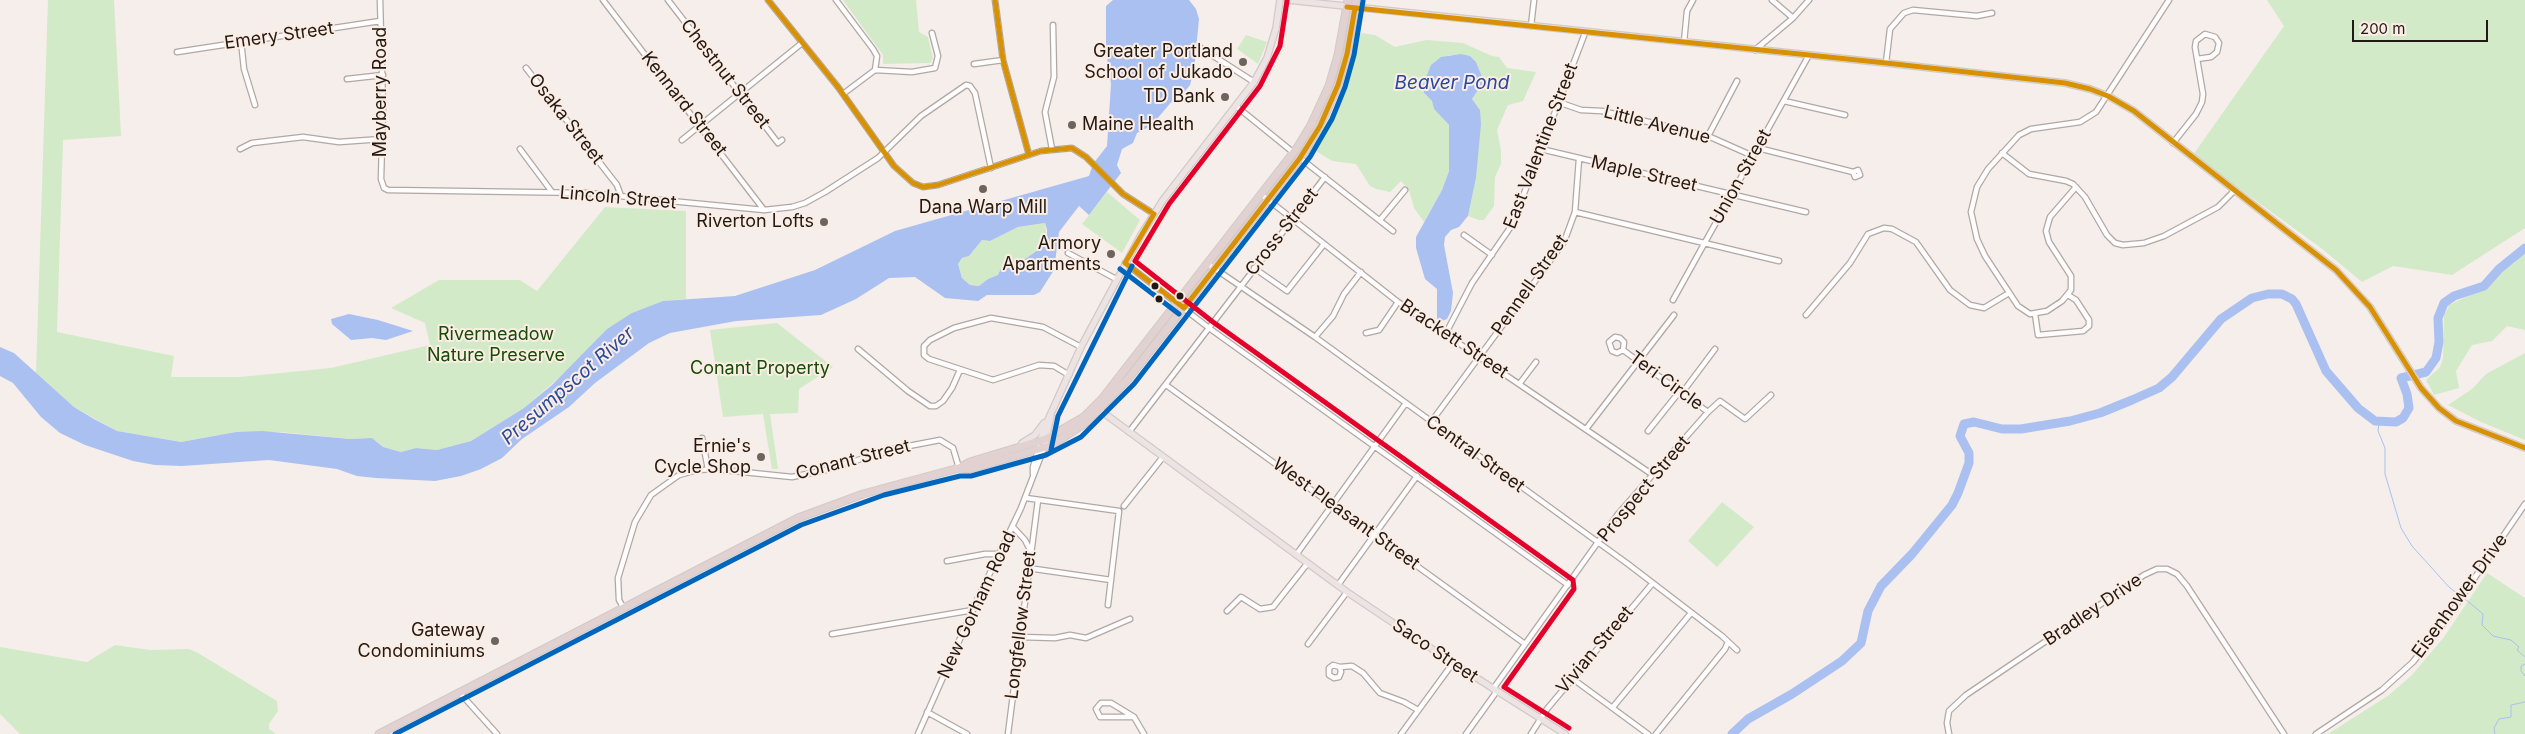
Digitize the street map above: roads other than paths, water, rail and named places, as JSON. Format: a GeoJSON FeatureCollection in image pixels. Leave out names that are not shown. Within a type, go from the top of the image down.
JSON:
{"type":"FeatureCollection","features":[{"type":"Feature","properties":{"kind":"highway"},"geometry":{"type":"LineString","coordinates":[[379,734],[622,607],[798,518],[863,494],[1066,437],[1128,379],[1184,308],[1262,195],[1294,153],[1311,125],[1329,86],[1351,4]]}},
{"type":"Feature","properties":{"kind":"highway"},"geometry":{"type":"LineString","coordinates":[[1097,409],[1178,303],[1269,200],[1300,158],[1320,126],[1338,85],[1347,54],[1351,4]]}},
{"type":"Feature","properties":{"kind":"highway"},"geometry":{"type":"LineString","coordinates":[[969,465],[1014,450],[1042,444]]}},
{"type":"Feature","properties":{"kind":"main road"},"geometry":{"type":"LineString","coordinates":[[1042,444],[1052,414],[1081,347],[1116,278],[1154,214],[1254,82],[1268,58],[1273,43],[1280,0]]}},
{"type":"Feature","properties":{"kind":"main road"},"geometry":{"type":"LineString","coordinates":[[1288,0],[1351,4],[1531,26],[1886,63],[2081,86],[2108,96],[2134,112],[2234,192],[2316,253],[2354,288],[2382,324],[2415,378],[2439,408],[2456,421],[2525,448]]}},
{"type":"Feature","properties":{"kind":"main road","name":"Saco Street"},"geometry":{"type":"LineString","coordinates":[[1097,409],[1347,592],[1453,663],[1565,734]]}},
{"type":"Feature","properties":{"kind":"main road"},"geometry":{"type":"LineString","coordinates":[[1014,450],[1035,435],[1046,418],[1052,414]]}},
{"type":"Feature","properties":{"kind":"street","name":"Mayberry Road"},"geometry":{"type":"LineString","coordinates":[[380,0],[383,75],[382,185]]}},
{"type":"Feature","properties":{"kind":"street","name":"Kennard Street"},"geometry":{"type":"LineString","coordinates":[[604,0],[764,210]]}},
{"type":"Feature","properties":{"kind":"street","name":"Chestnut Street"},"geometry":{"type":"LineString","coordinates":[[668,0],[778,143],[782,140]]}},
{"type":"Feature","properties":{"kind":"street"},"geometry":{"type":"LineString","coordinates":[[768,0],[843,94],[900,173],[913,183],[923,187],[938,186],[1052,148],[1072,148],[1134,202],[1154,214]]}},
{"type":"Feature","properties":{"kind":"street"},"geometry":{"type":"LineString","coordinates":[[836,0],[877,56],[875,70]]}},
{"type":"Feature","properties":{"kind":"street"},"geometry":{"type":"LineString","coordinates":[[995,0],[1003,60],[1029,155]]}},
{"type":"Feature","properties":{"kind":"street"},"geometry":{"type":"LineString","coordinates":[[1531,26],[1534,0]]}},
{"type":"Feature","properties":{"kind":"street"},"geometry":{"type":"LineString","coordinates":[[1684,42],[1687,11],[1693,0]]}},
{"type":"Feature","properties":{"kind":"street"},"geometry":{"type":"LineString","coordinates":[[1772,0],[1793,18]]}},
{"type":"Feature","properties":{"kind":"street"},"geometry":{"type":"LineString","coordinates":[[1755,50],[1793,18],[1809,0]]}},
{"type":"Feature","properties":{"kind":"street"},"geometry":{"type":"LineString","coordinates":[[2076,187],[2052,214],[2046,227],[2049,242],[2071,276],[2072,288],[2068,294],[2047,311],[2035,314],[2020,308],[1985,256],[1973,228],[1971,212],[1977,187],[2002,153],[2019,135],[2031,129],[2086,120],[2096,112],[2169,0]]}},
{"type":"Feature","properties":{"kind":"street"},"geometry":{"type":"LineString","coordinates":[[1886,63],[1890,29],[1904,13],[1913,10],[1977,16],[1992,13]]}},
{"type":"Feature","properties":{"kind":"street","name":"Emery Street"},"geometry":{"type":"LineString","coordinates":[[178,52],[380,21]]}},
{"type":"Feature","properties":{"kind":"street"},"geometry":{"type":"LineString","coordinates":[[1052,148],[1045,112],[1054,77],[1053,25]]}},
{"type":"Feature","properties":{"kind":"street","name":"East Valentine Street"},"geometry":{"type":"LineString","coordinates":[[1446,333],[1472,283],[1512,225],[1585,32]]}},
{"type":"Feature","properties":{"kind":"street"},"geometry":{"type":"LineString","coordinates":[[843,94],[875,70],[912,72],[935,68],[938,56],[932,33]]}},
{"type":"Feature","properties":{"kind":"street"},"geometry":{"type":"LineString","coordinates":[[2173,143],[2196,114],[2202,102],[2196,45],[2198,38],[2205,34],[2215,37],[2219,43],[2217,52],[2211,57],[2198,59]]}},
{"type":"Feature","properties":{"kind":"street"},"geometry":{"type":"LineString","coordinates":[[241,41],[244,69],[255,105]]}},
{"type":"Feature","properties":{"kind":"street"},"geometry":{"type":"LineString","coordinates":[[682,140],[802,43]]}},
{"type":"Feature","properties":{"kind":"street"},"geometry":{"type":"LineString","coordinates":[[1201,48],[1254,82]]}},
{"type":"Feature","properties":{"kind":"street","name":"Union Street"},"geometry":{"type":"LineString","coordinates":[[1673,300],[1809,55]]}},
{"type":"Feature","properties":{"kind":"street"},"geometry":{"type":"LineString","coordinates":[[974,64],[1003,60]]}},
{"type":"Feature","properties":{"kind":"street","name":"Osaka Street"},"geometry":{"type":"LineString","coordinates":[[526,68],[618,185],[621,196]]}},
{"type":"Feature","properties":{"kind":"street"},"geometry":{"type":"LineString","coordinates":[[347,80],[383,75]]}},
{"type":"Feature","properties":{"kind":"street"},"geometry":{"type":"LineString","coordinates":[[1708,136],[1737,81]]}},
{"type":"Feature","properties":{"kind":"street","name":"Lincoln Street"},"geometry":{"type":"LineString","coordinates":[[382,185],[388,190],[398,192],[552,192],[621,196],[764,210],[805,203],[885,153],[921,116],[966,85],[970,86],[975,94],[991,168]]}},
{"type":"Feature","properties":{"kind":"street"},"geometry":{"type":"LineString","coordinates":[[1784,101],[1845,116]]}},
{"type":"Feature","properties":{"kind":"street","name":"Little Avenue"},"geometry":{"type":"LineString","coordinates":[[1558,102],[1581,110],[1602,111],[1708,136],[1753,156]]}},
{"type":"Feature","properties":{"kind":"street"},"geometry":{"type":"LineString","coordinates":[[1236,106],[1294,153]]}},
{"type":"Feature","properties":{"kind":"street"},"geometry":{"type":"LineString","coordinates":[[240,149],[252,143],[303,137],[339,142],[382,139]]}},
{"type":"Feature","properties":{"kind":"street"},"geometry":{"type":"LineString","coordinates":[[1758,148],[1853,172]]}},
{"type":"Feature","properties":{"kind":"street"},"geometry":{"type":"LineString","coordinates":[[520,149],[552,192]]}},
{"type":"Feature","properties":{"kind":"street","name":"Maple Street"},"geometry":{"type":"LineString","coordinates":[[1541,149],[1806,212]]}},
{"type":"Feature","properties":{"kind":"street"},"geometry":{"type":"LineString","coordinates":[[2002,153],[2029,174],[2066,181],[2076,187],[2085,197],[2109,238],[2119,245],[2127,246],[2164,236],[2218,207],[2234,192]]}},
{"type":"Feature","properties":{"kind":"street"},"geometry":{"type":"LineString","coordinates":[[1300,158],[1394,230]]}},
{"type":"Feature","properties":{"kind":"street","name":"Pennell Street"},"geometry":{"type":"LineString","coordinates":[[1431,422],[1560,248],[1575,212],[1579,159]]}},
{"type":"Feature","properties":{"kind":"street","name":"Cross Street"},"geometry":{"type":"LineString","coordinates":[[1129,432],[1325,177]]}},
{"type":"Feature","properties":{"kind":"street"},"geometry":{"type":"LineString","coordinates":[[1380,220],[1405,190]]}},
{"type":"Feature","properties":{"kind":"street","name":"Brackett Street"},"geometry":{"type":"LineString","coordinates":[[1262,195],[1398,302],[1653,475]]}},
{"type":"Feature","properties":{"kind":"street"},"geometry":{"type":"LineString","coordinates":[[1575,212],[1779,261]]}},
{"type":"Feature","properties":{"kind":"street"},"geometry":{"type":"LineString","coordinates":[[1806,314],[1850,263],[1868,234],[1884,228],[1892,229],[1916,242],[1950,290],[1970,305],[1984,308],[2009,293]]}},
{"type":"Feature","properties":{"kind":"street"},"geometry":{"type":"LineString","coordinates":[[1464,235],[1492,255]]}},
{"type":"Feature","properties":{"kind":"street"},"geometry":{"type":"LineString","coordinates":[[1254,268],[1287,291],[1324,244]]}},
{"type":"Feature","properties":{"kind":"street"},"geometry":{"type":"LineString","coordinates":[[1068,253],[1116,278]]}},
{"type":"Feature","properties":{"kind":"street"},"geometry":{"type":"LineString","coordinates":[[1125,263],[1209,328],[1568,585]]}},
{"type":"Feature","properties":{"kind":"street","name":"Central Street"},"geometry":{"type":"LineString","coordinates":[[1212,266],[1315,337],[1598,543],[1722,636],[1737,650]]}},
{"type":"Feature","properties":{"kind":"street"},"geometry":{"type":"LineString","coordinates":[[1315,337],[1333,316],[1344,294],[1361,272]]}},
{"type":"Feature","properties":{"kind":"street"},"geometry":{"type":"LineString","coordinates":[[2035,314],[2038,335],[2083,331],[2088,326],[2089,320],[2076,300],[2068,294]]}},
{"type":"Feature","properties":{"kind":"street"},"geometry":{"type":"LineString","coordinates":[[1366,333],[1379,330],[1398,302]]}},
{"type":"Feature","properties":{"kind":"street"},"geometry":{"type":"LineString","coordinates":[[1586,429],[1674,315]]}},
{"type":"Feature","properties":{"kind":"street"},"geometry":{"type":"LineString","coordinates":[[1069,375],[1054,366],[1044,364],[997,380],[929,359],[924,355],[924,351],[926,343],[938,335],[963,324],[991,318],[1043,327],[1081,347]]}},
{"type":"Feature","properties":{"kind":"street"},"geometry":{"type":"LineString","coordinates":[[858,348],[908,391],[930,406],[936,406],[943,401],[952,388],[960,370]]}},
{"type":"Feature","properties":{"kind":"street"},"geometry":{"type":"LineString","coordinates":[[1648,431],[1715,349]]}},
{"type":"Feature","properties":{"kind":"street","name":"Teri Circle"},"geometry":{"type":"LineString","coordinates":[[1623,350],[1708,412]]}},
{"type":"Feature","properties":{"kind":"street"},"geometry":{"type":"LineString","coordinates":[[1520,383],[1536,362]]}},
{"type":"Feature","properties":{"kind":"street","name":"West Pleasant Street"},"geometry":{"type":"LineString","coordinates":[[1166,384],[1525,644]]}},
{"type":"Feature","properties":{"kind":"street"},"geometry":{"type":"LineString","coordinates":[[1708,412],[1720,401],[1745,419],[1772,395]]}},
{"type":"Feature","properties":{"kind":"street"},"geometry":{"type":"LineString","coordinates":[[1296,555],[1406,404]]}},
{"type":"Feature","properties":{"kind":"street","name":"Prospect Street"},"geometry":{"type":"LineString","coordinates":[[1466,734],[1525,644],[1618,514],[1708,412]]}},
{"type":"Feature","properties":{"kind":"street"},"geometry":{"type":"LineString","coordinates":[[702,438],[708,469]]}},
{"type":"Feature","properties":{"kind":"street","name":"Conant Street"},"geometry":{"type":"LineString","coordinates":[[622,607],[618,593],[619,571],[642,508],[651,495],[670,479],[687,472],[708,469],[792,476],[826,470],[893,450],[940,440],[953,448],[959,468]]}},
{"type":"Feature","properties":{"kind":"street","name":"New Gorham Road"},"geometry":{"type":"LineString","coordinates":[[918,734],[998,554],[1026,498],[1034,474],[1033,467],[1042,444]]}},
{"type":"Feature","properties":{"kind":"street"},"geometry":{"type":"LineString","coordinates":[[1124,506],[1163,457]]}},
{"type":"Feature","properties":{"kind":"street"},"geometry":{"type":"LineString","coordinates":[[1338,585],[1417,476]]}},
{"type":"Feature","properties":{"kind":"street"},"geometry":{"type":"LineString","coordinates":[[1026,498],[1119,511],[1108,605]]}},
{"type":"Feature","properties":{"kind":"street","name":"Longfellow Street"},"geometry":{"type":"LineString","coordinates":[[1008,734],[1030,550],[1038,500]]}},
{"type":"Feature","properties":{"kind":"street","name":"Eisenhower Drive"},"geometry":{"type":"LineString","coordinates":[[2316,734],[2382,690],[2413,662],[2448,618],[2525,504]]}},
{"type":"Feature","properties":{"kind":"street"},"geometry":{"type":"LineString","coordinates":[[1013,527],[1022,536],[1030,550]]}},
{"type":"Feature","properties":{"kind":"street"},"geometry":{"type":"LineString","coordinates":[[947,561],[985,554],[998,554]]}},
{"type":"Feature","properties":{"kind":"street"},"geometry":{"type":"LineString","coordinates":[[1227,611],[1241,597],[1260,609],[1272,607],[1307,564]]}},
{"type":"Feature","properties":{"kind":"street"},"geometry":{"type":"LineString","coordinates":[[1028,568],[1111,580]]}},
{"type":"Feature","properties":{"kind":"street","name":"Bradley Drive"},"geometry":{"type":"LineString","coordinates":[[1949,734],[1947,724],[1949,711],[1960,700],[2144,575],[2162,569],[2173,571],[2181,578],[2284,734]]}},
{"type":"Feature","properties":{"kind":"street","name":"Vivian Street"},"geometry":{"type":"LineString","coordinates":[[1531,734],[1572,679],[1652,584]]}},
{"type":"Feature","properties":{"kind":"street"},"geometry":{"type":"LineString","coordinates":[[1308,644],[1347,592]]}},
{"type":"Feature","properties":{"kind":"street"},"geometry":{"type":"LineString","coordinates":[[832,634],[973,610]]}},
{"type":"Feature","properties":{"kind":"street"},"geometry":{"type":"LineString","coordinates":[[1613,707],[1691,614]]}},
{"type":"Feature","properties":{"kind":"street"},"geometry":{"type":"LineString","coordinates":[[1020,637],[1050,638],[1070,635],[1086,638],[1130,620]]}},
{"type":"Feature","properties":{"kind":"street"},"geometry":{"type":"LineString","coordinates":[[1656,734],[1725,650],[1728,642]]}},
{"type":"Feature","properties":{"kind":"street"},"geometry":{"type":"LineString","coordinates":[[1401,734],[1453,663]]}},
{"type":"Feature","properties":{"kind":"street"},"geometry":{"type":"LineString","coordinates":[[1340,667],[1352,666],[1358,669],[1380,693],[1404,702],[1418,710]]}},
{"type":"Feature","properties":{"kind":"street"},"geometry":{"type":"LineString","coordinates":[[1572,679],[1648,734]]}},
{"type":"Feature","properties":{"kind":"street"},"geometry":{"type":"LineString","coordinates":[[459,692],[496,734]]}},
{"type":"Feature","properties":{"kind":"street"},"geometry":{"type":"LineString","coordinates":[[1134,717],[1100,717],[1096,709],[1101,703],[1111,703],[1134,717],[1144,734]]}},
{"type":"Feature","properties":{"kind":"street"},"geometry":{"type":"LineString","coordinates":[[928,712],[967,734]]}},
{"type":"Feature","properties":{"kind":"water","name":"Presumpscot River"},"geometry":{"type":"Polygon","coordinates":[[[1113,0],[1189,0],[1196,9],[1199,19],[1194,70],[1190,85],[1181,96],[1173,100],[1151,126],[1137,133],[1133,143],[1122,149],[1117,165],[1121,173],[1089,215],[1079,206],[1059,232],[1054,270],[1040,292],[1034,295],[987,295],[978,301],[945,298],[915,277],[889,278],[856,299],[821,315],[736,321],[670,333],[649,343],[595,383],[569,407],[522,439],[502,458],[481,469],[461,476],[435,481],[357,476],[337,469],[269,460],[182,466],[155,465],[133,461],[85,445],[60,433],[41,417],[13,383],[0,376],[0,347],[14,353],[74,407],[94,419],[117,431],[181,442],[236,432],[262,431],[350,439],[372,438],[383,447],[401,452],[416,448],[437,450],[471,441],[524,408],[552,385],[607,329],[632,313],[663,301],[735,296],[815,270],[895,231],[1089,176],[1093,164],[1107,146],[1111,84],[1106,51],[1106,6],[1113,0]],[[1045,223],[1018,227],[990,241],[982,240],[969,256],[962,258],[958,264],[962,278],[970,285],[979,286],[988,279],[998,275],[1002,266],[1015,266],[1038,250],[1047,237],[1045,223]]]}},
{"type":"Feature","properties":{"kind":"water","name":"Beaver Pond"},"geometry":{"type":"Polygon","coordinates":[[[1461,54],[1470,56],[1476,62],[1482,77],[1483,83],[1472,99],[1480,110],[1481,124],[1476,178],[1468,216],[1459,227],[1451,230],[1445,237],[1444,245],[1453,293],[1451,311],[1447,319],[1442,321],[1437,319],[1437,289],[1425,279],[1416,248],[1416,237],[1442,190],[1449,171],[1449,125],[1434,109],[1432,101],[1424,93],[1423,85],[1431,65],[1441,57],[1461,54]]]}},
{"type":"Feature","properties":{"kind":"water"},"geometry":{"type":"Polygon","coordinates":[[[349,314],[378,320],[413,331],[386,340],[372,338],[351,340],[332,324],[331,319],[349,314]]]}},
{"type":"Feature","properties":{"kind":"waterway"},"geometry":{"type":"LineString","coordinates":[[1732,734],[1748,719],[1792,694],[1842,661],[1861,643],[1868,611],[1881,586],[1912,554],[1952,505],[1958,493],[1969,463],[1969,453],[1960,436],[1964,424],[1974,422],[2002,429],[2021,429],[2070,421],[2100,413],[2132,400],[2159,388],[2172,377],[2221,319],[2252,298],[2268,294],[2282,294],[2292,299],[2296,304],[2326,371],[2358,408],[2375,421],[2396,422],[2403,418],[2409,408],[2407,394],[2401,378],[2426,372],[2436,358],[2439,342],[2438,318],[2444,303],[2454,296],[2484,286],[2499,269],[2525,248]]}},
{"type":"Feature","properties":{"kind":"waterway"},"geometry":{"type":"LineString","coordinates":[[2379,422],[2378,431],[2385,448],[2385,474],[2401,528],[2412,546],[2449,587],[2459,595]]}},
{"type":"Feature","properties":{"kind":"waterway"},"geometry":{"type":"LineString","coordinates":[[2465,599],[2483,614],[2482,625],[2493,636],[2511,640],[2519,647],[2517,650],[2525,657]]}},
{"type":"Feature","properties":{"kind":"waterway"},"geometry":{"type":"LineString","coordinates":[[2525,664],[2521,666],[2521,671],[2525,676]]}},
{"type":"Feature","properties":{"kind":"waterway"},"geometry":{"type":"LineString","coordinates":[[2495,734],[2494,728],[2499,719],[2511,717],[2511,705],[2525,702]]}},
{"type":"Feature","properties":{"kind":"place","name":"Greater Portland School of Jukado"},"geometry":{"type":"Point","coordinates":[1243,62]}},
{"type":"Feature","properties":{"kind":"place","name":"TD Bank"},"geometry":{"type":"Point","coordinates":[1225,97]}},
{"type":"Feature","properties":{"kind":"place","name":"Maine Health"},"geometry":{"type":"Point","coordinates":[1072,125]}},
{"type":"Feature","properties":{"kind":"place","name":"Dana Warp Mill"},"geometry":{"type":"Point","coordinates":[983,189]}},
{"type":"Feature","properties":{"kind":"place","name":"Riverton Lofts"},"geometry":{"type":"Point","coordinates":[824,222]}},
{"type":"Feature","properties":{"kind":"place","name":"Armory Apartments"},"geometry":{"type":"Point","coordinates":[1111,254]}},
{"type":"Feature","properties":{"kind":"place","name":"Ernie's Cycle Shop"},"geometry":{"type":"Point","coordinates":[761,457]}},
{"type":"Feature","properties":{"kind":"place","name":"Gateway Condominiums"},"geometry":{"type":"Point","coordinates":[495,641]}},
{"type":"Feature","properties":{"kind":"park label","name":"Rivermeadow Nature Preserve"},"geometry":{"type":"Point","coordinates":[496,345]}},
{"type":"Feature","properties":{"kind":"park label","name":"Conant Property"},"geometry":{"type":"Point","coordinates":[760,369]}}]}
